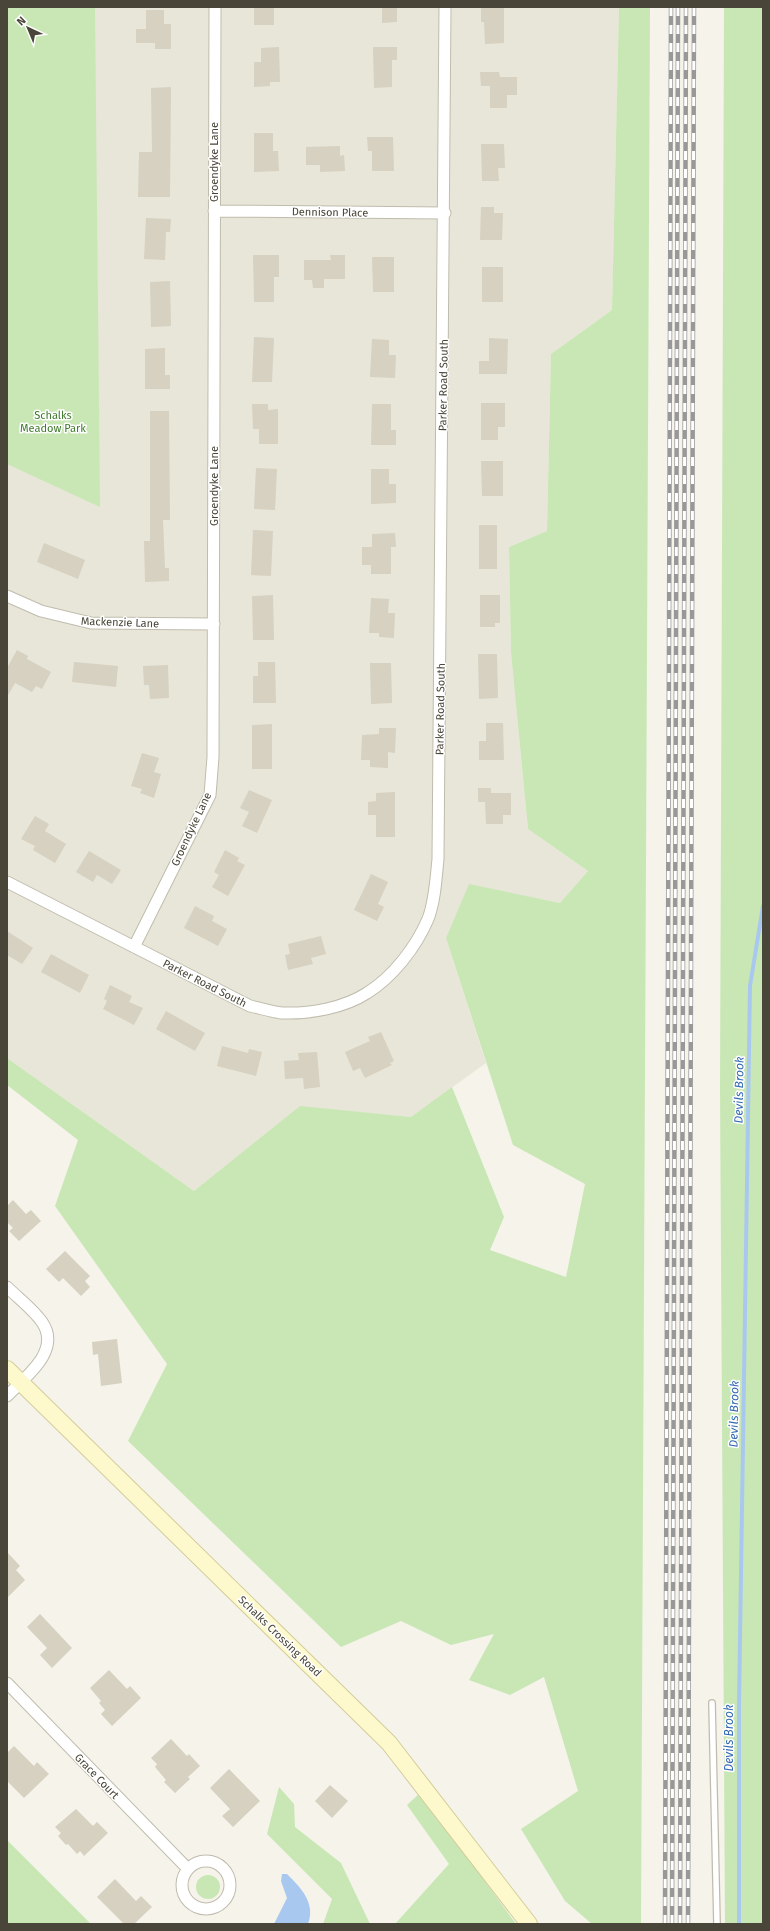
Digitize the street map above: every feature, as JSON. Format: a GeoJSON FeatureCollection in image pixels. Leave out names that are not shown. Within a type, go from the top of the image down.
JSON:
{"type":"FeatureCollection","features":[{"type":"Feature","properties":{"kind":"street","name":"Groendyke Lane"},"geometry":{"type":"LineString","coordinates":[[134,947],[210,795],[213,757],[214,624],[215,7]]}},
{"type":"Feature","properties":{"kind":"street","name":"Parker Road South"},"geometry":{"type":"LineString","coordinates":[[7,882],[250,1006],[281,1013],[312,1012],[342,1004],[367,993],[389,974],[412,947],[428,918],[438,859],[445,213],[445,7]]}},
{"type":"Feature","properties":{"kind":"street","name":"Dennison Place"},"geometry":{"type":"LineString","coordinates":[[214,211],[445,213]]}},
{"type":"Feature","properties":{"kind":"street","name":"Mackenzie Lane"},"geometry":{"type":"LineString","coordinates":[[7,596],[41,611],[91,624],[214,624]]}},
{"type":"Feature","properties":{"kind":"street"},"geometry":{"type":"LineString","coordinates":[[7,1287],[41,1320],[46,1329],[48,1339],[47,1351],[40,1362],[7,1396]]}},
{"type":"Feature","properties":{"kind":"street","name":"Schalks Crossing Road"},"geometry":{"type":"LineString","coordinates":[[7,1369],[389,1743],[529,1924]]}},
{"type":"Feature","properties":{"kind":"street","name":"Grace Court"},"geometry":{"type":"LineString","coordinates":[[7,1683],[188,1869]]}},
{"type":"Feature","properties":{"kind":"street"},"geometry":{"type":"LineString","coordinates":[[210,1861],[224,1869],[229,1875],[230,1891],[221,1905],[214,1909],[206,1910],[198,1909],[191,1905],[182,1891],[184,1875],[188,1869],[194,1864],[210,1861]]}},
{"type":"Feature","properties":{"kind":"lane"},"geometry":{"type":"LineString","coordinates":[[712,1703],[717,1924]]}},
{"type":"Feature","properties":{"kind":"shaded area"},"geometry":{"type":"Polygon","coordinates":[[[7,7],[619,7],[612,310],[551,354],[547,531],[509,547],[511,653],[528,829],[588,871],[560,903],[469,885],[446,938],[486,1063],[411,1117],[300,1107],[194,1191],[7,1058],[7,7]]]}},
{"type":"Feature","properties":{"kind":"green space","name":"Schalks Meadow Park"},"geometry":{"type":"Polygon","coordinates":[[[7,7],[95,7],[100,507],[7,464],[7,7]]]}},
{"type":"Feature","properties":{"kind":"green space"},"geometry":{"type":"Polygon","coordinates":[[[619,7],[650,7],[641,1924],[592,1924],[565,1901],[521,1829],[578,1791],[544,1677],[510,1695],[469,1680],[494,1634],[451,1645],[401,1621],[341,1647],[128,1441],[167,1364],[55,1206],[78,1140],[7,1085],[7,1058],[194,1191],[300,1106],[411,1117],[452,1087],[504,1217],[490,1250],[566,1277],[585,1184],[513,1145],[446,938],[469,884],[560,903],[588,871],[528,829],[511,653],[509,547],[547,531],[551,354],[612,310],[619,7]]]}},
{"type":"Feature","properties":{"kind":"green space"},"geometry":{"type":"Polygon","coordinates":[[[724,7],[763,7],[763,1924],[725,1924],[720,1090],[724,7]]]}},
{"type":"Feature","properties":{"kind":"green space"},"geometry":{"type":"Polygon","coordinates":[[[279,1787],[294,1804],[295,1827],[341,1863],[370,1924],[323,1924],[332,1899],[267,1834],[279,1787]]]}},
{"type":"Feature","properties":{"kind":"green space"},"geometry":{"type":"Polygon","coordinates":[[[420,1793],[516,1924],[395,1924],[449,1864],[407,1805],[420,1793]]]}},
{"type":"Feature","properties":{"kind":"green space"},"geometry":{"type":"Polygon","coordinates":[[[7,1840],[91,1924],[7,1924],[7,1840]]]}},
{"type":"Feature","properties":{"kind":"green space"},"geometry":{"type":"Polygon","coordinates":[[[208,1875],[217,1878],[220,1887],[217,1896],[208,1899],[199,1896],[196,1887],[199,1878],[208,1875]]]}},
{"type":"Feature","properties":{"kind":"water"},"geometry":{"type":"Polygon","coordinates":[[[282,1874],[287,1874],[306,1896],[310,1909],[308,1924],[274,1924],[287,1898],[281,1881],[282,1874]]]}},
{"type":"Feature","properties":{"kind":"building"},"geometry":{"type":"Polygon","coordinates":[[[254,7],[274,7],[274,25],[254,25],[254,7]]]}},
{"type":"Feature","properties":{"kind":"building"},"geometry":{"type":"Polygon","coordinates":[[[382,7],[397,7],[397,22],[382,23],[382,7]]]}},
{"type":"Feature","properties":{"kind":"building"},"geometry":{"type":"Polygon","coordinates":[[[481,8],[504,8],[504,43],[485,44],[484,22],[481,22],[481,8]]]}},
{"type":"Feature","properties":{"kind":"building"},"geometry":{"type":"Polygon","coordinates":[[[146,10],[164,10],[164,24],[171,24],[171,49],[155,49],[155,43],[136,43],[136,29],[146,29],[146,10]]]}},
{"type":"Feature","properties":{"kind":"building"},"geometry":{"type":"Polygon","coordinates":[[[279,47],[280,82],[270,82],[270,86],[254,87],[254,62],[261,62],[261,48],[279,47]]]}},
{"type":"Feature","properties":{"kind":"building"},"geometry":{"type":"Polygon","coordinates":[[[373,47],[397,47],[397,60],[392,60],[392,87],[374,88],[373,47]]]}},
{"type":"Feature","properties":{"kind":"building"},"geometry":{"type":"Polygon","coordinates":[[[480,72],[499,72],[500,77],[517,77],[517,95],[507,95],[507,108],[490,108],[490,86],[481,86],[480,72]]]}},
{"type":"Feature","properties":{"kind":"building"},"geometry":{"type":"Polygon","coordinates":[[[171,87],[170,197],[138,197],[139,152],[152,152],[151,88],[171,87]]]}},
{"type":"Feature","properties":{"kind":"building"},"geometry":{"type":"Polygon","coordinates":[[[254,133],[273,133],[273,151],[278,151],[279,171],[254,172],[254,133]]]}},
{"type":"Feature","properties":{"kind":"building"},"geometry":{"type":"Polygon","coordinates":[[[367,137],[393,137],[394,171],[372,171],[372,151],[368,151],[367,137]]]}},
{"type":"Feature","properties":{"kind":"building"},"geometry":{"type":"Polygon","coordinates":[[[481,144],[504,144],[505,168],[498,168],[499,181],[482,181],[481,144]]]}},
{"type":"Feature","properties":{"kind":"building"},"geometry":{"type":"Polygon","coordinates":[[[340,146],[340,156],[344,155],[345,171],[320,172],[320,165],[306,165],[306,147],[340,146]]]}},
{"type":"Feature","properties":{"kind":"building"},"geometry":{"type":"Polygon","coordinates":[[[481,207],[494,207],[494,213],[503,213],[502,240],[480,240],[481,207]]]}},
{"type":"Feature","properties":{"kind":"building"},"geometry":{"type":"Polygon","coordinates":[[[146,218],[171,219],[170,232],[166,232],[165,260],[144,259],[146,218]]]}},
{"type":"Feature","properties":{"kind":"building"},"geometry":{"type":"Polygon","coordinates":[[[253,255],[279,255],[279,277],[274,277],[274,302],[254,302],[253,255]]]}},
{"type":"Feature","properties":{"kind":"building"},"geometry":{"type":"Polygon","coordinates":[[[330,255],[345,255],[345,279],[324,279],[324,288],[313,288],[312,280],[304,280],[304,260],[331,260],[330,255]]]}},
{"type":"Feature","properties":{"kind":"building"},"geometry":{"type":"Polygon","coordinates":[[[372,257],[394,257],[394,292],[373,292],[372,257]]]}},
{"type":"Feature","properties":{"kind":"building"},"geometry":{"type":"Polygon","coordinates":[[[482,267],[503,267],[503,302],[482,302],[482,267]]]}},
{"type":"Feature","properties":{"kind":"building"},"geometry":{"type":"Polygon","coordinates":[[[170,281],[171,326],[151,327],[150,282],[170,281]]]}},
{"type":"Feature","properties":{"kind":"building"},"geometry":{"type":"Polygon","coordinates":[[[254,337],[274,338],[272,382],[252,382],[254,337]]]}},
{"type":"Feature","properties":{"kind":"building"},"geometry":{"type":"Polygon","coordinates":[[[489,338],[508,339],[507,374],[479,374],[479,361],[489,361],[489,338]]]}},
{"type":"Feature","properties":{"kind":"building"},"geometry":{"type":"Polygon","coordinates":[[[372,339],[389,340],[389,355],[396,355],[395,378],[370,377],[372,339]]]}},
{"type":"Feature","properties":{"kind":"building"},"geometry":{"type":"Polygon","coordinates":[[[165,348],[165,375],[170,375],[170,389],[145,389],[145,349],[165,348]]]}},
{"type":"Feature","properties":{"kind":"building"},"geometry":{"type":"Polygon","coordinates":[[[481,403],[505,403],[505,427],[498,427],[498,440],[481,440],[481,403]]]}},
{"type":"Feature","properties":{"kind":"building"},"geometry":{"type":"Polygon","coordinates":[[[252,404],[268,404],[268,410],[278,409],[278,444],[259,444],[259,429],[253,429],[252,404]]]}},
{"type":"Feature","properties":{"kind":"building"},"geometry":{"type":"Polygon","coordinates":[[[372,404],[391,404],[391,430],[396,430],[396,445],[371,445],[372,404]]]}},
{"type":"Feature","properties":{"kind":"building"},"geometry":{"type":"Polygon","coordinates":[[[150,411],[169,411],[170,520],[163,520],[165,568],[169,568],[169,581],[145,582],[144,541],[150,541],[150,411]]]}},
{"type":"Feature","properties":{"kind":"building"},"geometry":{"type":"Polygon","coordinates":[[[481,461],[503,461],[503,496],[482,496],[481,461]]]}},
{"type":"Feature","properties":{"kind":"building"},"geometry":{"type":"Polygon","coordinates":[[[256,468],[277,469],[275,510],[254,509],[256,468]]]}},
{"type":"Feature","properties":{"kind":"building"},"geometry":{"type":"Polygon","coordinates":[[[371,469],[389,469],[389,484],[396,484],[396,503],[371,504],[371,469]]]}},
{"type":"Feature","properties":{"kind":"building"},"geometry":{"type":"Polygon","coordinates":[[[479,525],[497,525],[497,569],[479,569],[479,525]]]}},
{"type":"Feature","properties":{"kind":"building"},"geometry":{"type":"Polygon","coordinates":[[[253,530],[273,531],[271,576],[251,575],[253,530]]]}},
{"type":"Feature","properties":{"kind":"building"},"geometry":{"type":"Polygon","coordinates":[[[395,533],[396,547],[391,547],[391,574],[371,574],[371,565],[362,565],[362,547],[372,547],[372,534],[395,533]]]}},
{"type":"Feature","properties":{"kind":"building"},"geometry":{"type":"Polygon","coordinates":[[[44,543],[85,560],[78,579],[37,562],[44,543]]]}},
{"type":"Feature","properties":{"kind":"building"},"geometry":{"type":"Polygon","coordinates":[[[273,595],[274,640],[253,640],[252,596],[273,595]]]}},
{"type":"Feature","properties":{"kind":"building"},"geometry":{"type":"Polygon","coordinates":[[[480,595],[500,595],[500,623],[495,623],[495,627],[480,627],[480,595]]]}},
{"type":"Feature","properties":{"kind":"building"},"geometry":{"type":"Polygon","coordinates":[[[371,598],[389,599],[388,613],[395,613],[394,638],[379,637],[379,633],[369,633],[371,598]]]}},
{"type":"Feature","properties":{"kind":"building"},"geometry":{"type":"Polygon","coordinates":[[[17,650],[28,656],[27,659],[51,672],[42,689],[36,686],[32,692],[15,683],[7,697],[7,668],[17,650]]]}},
{"type":"Feature","properties":{"kind":"building"},"geometry":{"type":"Polygon","coordinates":[[[478,654],[497,654],[498,698],[479,699],[478,654]]]}},
{"type":"Feature","properties":{"kind":"building"},"geometry":{"type":"Polygon","coordinates":[[[74,662],[118,666],[116,687],[72,682],[74,662]]]}},
{"type":"Feature","properties":{"kind":"building"},"geometry":{"type":"Polygon","coordinates":[[[258,662],[275,662],[276,703],[253,703],[253,676],[258,676],[258,662]]]}},
{"type":"Feature","properties":{"kind":"building"},"geometry":{"type":"Polygon","coordinates":[[[370,663],[391,663],[392,703],[371,704],[370,663]]]}},
{"type":"Feature","properties":{"kind":"building"},"geometry":{"type":"Polygon","coordinates":[[[168,665],[169,698],[150,699],[149,685],[144,685],[143,666],[168,665]]]}},
{"type":"Feature","properties":{"kind":"building"},"geometry":{"type":"Polygon","coordinates":[[[486,723],[503,723],[504,760],[479,760],[479,741],[486,741],[486,723]]]}},
{"type":"Feature","properties":{"kind":"building"},"geometry":{"type":"Polygon","coordinates":[[[272,724],[272,769],[252,769],[252,725],[272,724]]]}},
{"type":"Feature","properties":{"kind":"building"},"geometry":{"type":"Polygon","coordinates":[[[379,728],[396,728],[395,753],[388,752],[388,768],[370,767],[370,760],[361,760],[362,735],[379,734],[379,728]]]}},
{"type":"Feature","properties":{"kind":"building"},"geometry":{"type":"Polygon","coordinates":[[[142,753],[159,758],[154,772],[161,774],[154,798],[140,793],[142,789],[131,786],[142,753]]]}},
{"type":"Feature","properties":{"kind":"building"},"geometry":{"type":"Polygon","coordinates":[[[478,788],[491,788],[491,793],[511,793],[511,815],[503,815],[503,824],[486,824],[485,802],[478,802],[478,788]]]}},
{"type":"Feature","properties":{"kind":"building"},"geometry":{"type":"Polygon","coordinates":[[[249,790],[272,800],[257,833],[242,826],[249,812],[240,808],[249,790]]]}},
{"type":"Feature","properties":{"kind":"building"},"geometry":{"type":"Polygon","coordinates":[[[395,792],[395,837],[376,837],[376,815],[368,815],[368,802],[376,801],[376,793],[395,792]]]}},
{"type":"Feature","properties":{"kind":"building"},"geometry":{"type":"Polygon","coordinates":[[[35,816],[49,824],[45,831],[66,844],[55,863],[33,850],[35,846],[21,839],[35,816]]]}},
{"type":"Feature","properties":{"kind":"building"},"geometry":{"type":"Polygon","coordinates":[[[225,850],[239,858],[237,861],[245,865],[228,896],[212,887],[219,875],[214,872],[225,850]]]}},
{"type":"Feature","properties":{"kind":"building"},"geometry":{"type":"Polygon","coordinates":[[[89,851],[121,870],[112,884],[97,875],[93,882],[76,872],[89,851]]]}},
{"type":"Feature","properties":{"kind":"building"},"geometry":{"type":"Polygon","coordinates":[[[371,874],[388,882],[378,904],[384,907],[377,921],[354,910],[371,874]]]}},
{"type":"Feature","properties":{"kind":"building"},"geometry":{"type":"Polygon","coordinates":[[[195,906],[214,916],[212,921],[227,929],[218,946],[184,928],[195,906]]]}},
{"type":"Feature","properties":{"kind":"building"},"geometry":{"type":"Polygon","coordinates":[[[7,931],[33,948],[22,964],[7,955],[7,931]]]}},
{"type":"Feature","properties":{"kind":"building"},"geometry":{"type":"Polygon","coordinates":[[[321,936],[326,954],[311,958],[313,964],[288,970],[285,955],[290,954],[288,944],[321,936]]]}},
{"type":"Feature","properties":{"kind":"building"},"geometry":{"type":"Polygon","coordinates":[[[51,954],[89,975],[80,993],[41,972],[51,954]]]}},
{"type":"Feature","properties":{"kind":"building"},"geometry":{"type":"Polygon","coordinates":[[[110,985],[132,996],[129,1002],[143,1008],[134,1025],[103,1009],[107,1001],[104,999],[110,985]]]}},
{"type":"Feature","properties":{"kind":"building"},"geometry":{"type":"Polygon","coordinates":[[[166,1011],[205,1033],[195,1051],[156,1029],[166,1011]]]}},
{"type":"Feature","properties":{"kind":"building"},"geometry":{"type":"Polygon","coordinates":[[[381,1032],[394,1061],[390,1063],[392,1065],[365,1078],[360,1068],[353,1071],[345,1052],[370,1041],[368,1037],[381,1032]]]}},
{"type":"Feature","properties":{"kind":"building"},"geometry":{"type":"Polygon","coordinates":[[[222,1046],[248,1053],[249,1049],[262,1052],[256,1076],[217,1066],[222,1046]]]}},
{"type":"Feature","properties":{"kind":"building"},"geometry":{"type":"Polygon","coordinates":[[[317,1052],[320,1087],[304,1089],[303,1078],[285,1079],[284,1061],[299,1060],[298,1053],[317,1052]]]}},
{"type":"Feature","properties":{"kind":"building"},"geometry":{"type":"Polygon","coordinates":[[[13,1200],[26,1214],[31,1210],[41,1221],[19,1241],[9,1231],[13,1228],[7,1222],[7,1206],[13,1200]]]}},
{"type":"Feature","properties":{"kind":"building"},"geometry":{"type":"Polygon","coordinates":[[[65,1251],[90,1276],[85,1281],[90,1287],[81,1296],[63,1278],[59,1282],[46,1269],[65,1251]]]}},
{"type":"Feature","properties":{"kind":"building"},"geometry":{"type":"Polygon","coordinates":[[[117,1339],[122,1383],[101,1386],[98,1354],[93,1355],[92,1342],[117,1339]]]}},
{"type":"Feature","properties":{"kind":"building"},"geometry":{"type":"Polygon","coordinates":[[[7,1552],[20,1566],[16,1570],[25,1580],[7,1598],[7,1552]]]}},
{"type":"Feature","properties":{"kind":"building"},"geometry":{"type":"Polygon","coordinates":[[[40,1614],[72,1648],[52,1668],[40,1655],[47,1648],[27,1627],[40,1614]]]}},
{"type":"Feature","properties":{"kind":"building"},"geometry":{"type":"Polygon","coordinates":[[[109,1670],[127,1689],[130,1686],[141,1698],[112,1726],[101,1714],[105,1710],[99,1703],[101,1701],[90,1688],[109,1670]]]}},
{"type":"Feature","properties":{"kind":"building"},"geometry":{"type":"Polygon","coordinates":[[[171,1739],[187,1756],[189,1754],[200,1766],[188,1777],[190,1779],[175,1793],[164,1782],[166,1780],[155,1767],[157,1764],[151,1758],[171,1739]]]}},
{"type":"Feature","properties":{"kind":"building"},"geometry":{"type":"Polygon","coordinates":[[[14,1746],[34,1766],[37,1762],[49,1774],[24,1798],[7,1781],[7,1753],[14,1746]]]}},
{"type":"Feature","properties":{"kind":"building"},"geometry":{"type":"Polygon","coordinates":[[[229,1769],[260,1801],[233,1827],[222,1816],[230,1809],[210,1788],[229,1769]]]}},
{"type":"Feature","properties":{"kind":"building"},"geometry":{"type":"Polygon","coordinates":[[[330,1785],[348,1801],[332,1818],[315,1801],[330,1785]]]}},
{"type":"Feature","properties":{"kind":"building"},"geometry":{"type":"Polygon","coordinates":[[[76,1809],[93,1826],[97,1822],[108,1833],[84,1856],[80,1851],[77,1854],[68,1844],[66,1845],[58,1836],[61,1833],[55,1827],[76,1809]]]}},
{"type":"Feature","properties":{"kind":"building"},"geometry":{"type":"Polygon","coordinates":[[[115,1879],[136,1901],[141,1896],[152,1907],[134,1924],[124,1924],[97,1897],[115,1879]]]}},
{"type":"Feature","properties":{"kind":"waterway","name":"Devils Brook"},"geometry":{"type":"LineString","coordinates":[[739,1924],[739,1705],[750,986],[763,906]]}},
{"type":"Feature","properties":{"kind":"railway"},"geometry":{"type":"LineString","coordinates":[[665,1924],[671,7]]}},
{"type":"Feature","properties":{"kind":"railway"},"geometry":{"type":"LineString","coordinates":[[672,1924],[678,7]]}},
{"type":"Feature","properties":{"kind":"railway"},"geometry":{"type":"LineString","coordinates":[[680,1924],[686,7]]}},
{"type":"Feature","properties":{"kind":"railway"},"geometry":{"type":"LineString","coordinates":[[688,1924],[694,7]]}}]}
